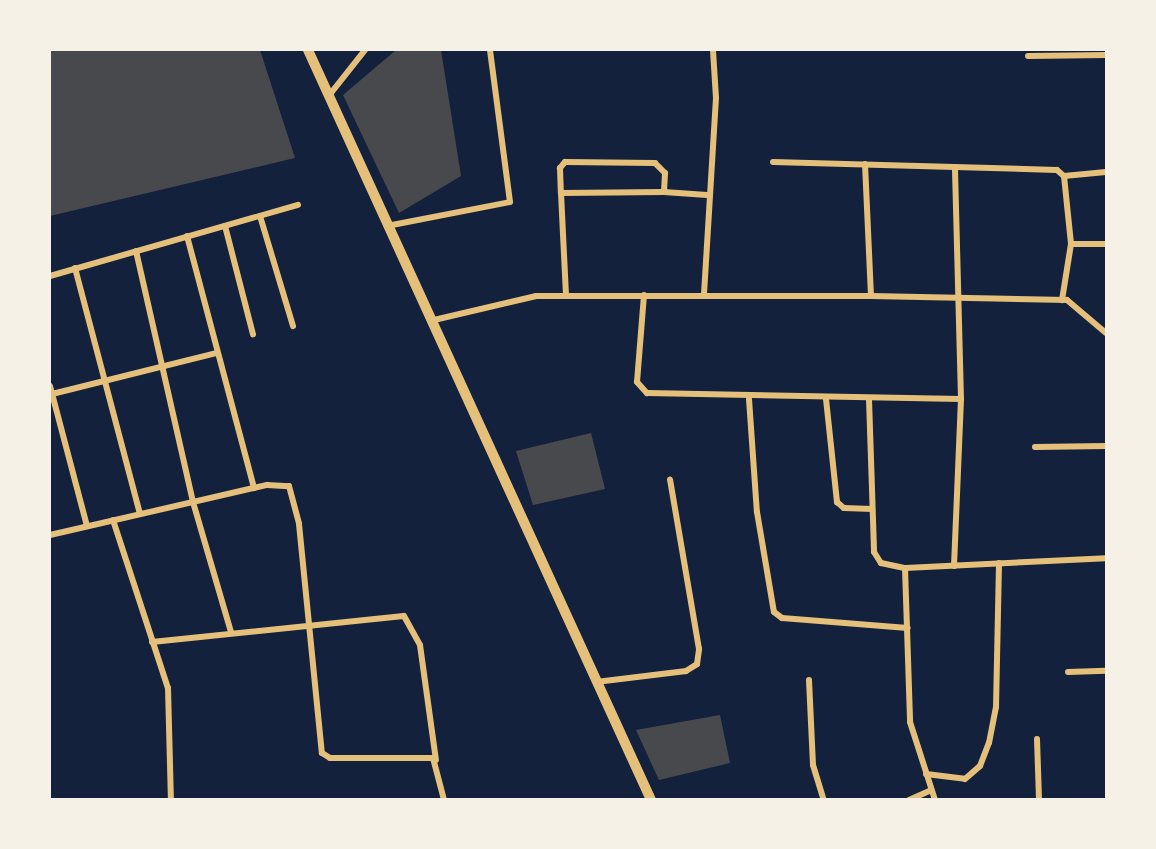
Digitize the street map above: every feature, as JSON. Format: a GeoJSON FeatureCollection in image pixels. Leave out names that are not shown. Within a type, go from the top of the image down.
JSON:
{"type":"FeatureCollection","features":[{"type":"Feature","properties":{"kind":"street"},"geometry":{"type":"LineString","coordinates":[[308,50],[331,93],[392,225],[651,800]]}},
{"type":"Feature","properties":{"kind":"street"},"geometry":{"type":"LineString","coordinates":[[331,93],[365,50]]}},
{"type":"Feature","properties":{"kind":"street"},"geometry":{"type":"LineString","coordinates":[[392,225],[510,202],[490,50]]}},
{"type":"Feature","properties":{"kind":"street"},"geometry":{"type":"LineString","coordinates":[[704,294],[707,195],[716,98],[713,50]]}},
{"type":"Feature","properties":{"kind":"street"},"geometry":{"type":"LineString","coordinates":[[1028,57],[1107,55]]}},
{"type":"Feature","properties":{"kind":"street"},"geometry":{"type":"LineString","coordinates":[[566,294],[560,168],[570,160],[656,163],[665,173],[664,192]]}},
{"type":"Feature","properties":{"kind":"street"},"geometry":{"type":"LineString","coordinates":[[773,162],[1058,170],[1064,176],[1071,244],[1062,300]]}},
{"type":"Feature","properties":{"kind":"street"},"geometry":{"type":"LineString","coordinates":[[865,164],[872,296]]}},
{"type":"Feature","properties":{"kind":"street"},"geometry":{"type":"LineString","coordinates":[[954,566],[961,399],[955,167]]}},
{"type":"Feature","properties":{"kind":"street"},"geometry":{"type":"LineString","coordinates":[[1064,176],[1107,172]]}},
{"type":"Feature","properties":{"kind":"street"},"geometry":{"type":"LineString","coordinates":[[561,193],[664,192],[707,195]]}},
{"type":"Feature","properties":{"kind":"street"},"geometry":{"type":"LineString","coordinates":[[50,276],[298,205]]}},
{"type":"Feature","properties":{"kind":"street"},"geometry":{"type":"LineString","coordinates":[[260,216],[292,326]]}},
{"type":"Feature","properties":{"kind":"street"},"geometry":{"type":"LineString","coordinates":[[225,226],[253,334]]}},
{"type":"Feature","properties":{"kind":"street"},"geometry":{"type":"LineString","coordinates":[[187,236],[254,488]]}},
{"type":"Feature","properties":{"kind":"street"},"geometry":{"type":"LineString","coordinates":[[1071,244],[1107,244]]}},
{"type":"Feature","properties":{"kind":"street"},"geometry":{"type":"LineString","coordinates":[[136,251],[193,502],[231,632]]}},
{"type":"Feature","properties":{"kind":"street"},"geometry":{"type":"LineString","coordinates":[[75,268],[140,514]]}},
{"type":"Feature","properties":{"kind":"street"},"geometry":{"type":"LineString","coordinates":[[434,320],[502,300],[566,294],[872,296],[1062,300],[1107,333]]}},
{"type":"Feature","properties":{"kind":"street"},"geometry":{"type":"LineString","coordinates":[[644,295],[640,390],[749,399],[961,399]]}},
{"type":"Feature","properties":{"kind":"street"},"geometry":{"type":"LineString","coordinates":[[52,394],[217,352]]}},
{"type":"Feature","properties":{"kind":"street"},"geometry":{"type":"LineString","coordinates":[[50,386],[87,526]]}},
{"type":"Feature","properties":{"kind":"street"},"geometry":{"type":"LineString","coordinates":[[749,399],[757,512],[774,612],[782,618],[908,628]]}},
{"type":"Feature","properties":{"kind":"street"},"geometry":{"type":"LineString","coordinates":[[826,399],[837,502],[844,508],[872,509]]}},
{"type":"Feature","properties":{"kind":"street"},"geometry":{"type":"LineString","coordinates":[[869,399],[875,556],[905,568],[1107,558]]}},
{"type":"Feature","properties":{"kind":"street"},"geometry":{"type":"LineString","coordinates":[[1035,447],[1107,446]]}},
{"type":"Feature","properties":{"kind":"street"},"geometry":{"type":"LineString","coordinates":[[596,682],[686,671],[697,664],[699,649],[670,479]]}},
{"type":"Feature","properties":{"kind":"street"},"geometry":{"type":"LineString","coordinates":[[50,535],[279,483],[292,491],[324,755],[436,760]]}},
{"type":"Feature","properties":{"kind":"street"},"geometry":{"type":"LineString","coordinates":[[113,520],[171,705],[171,800]]}},
{"type":"Feature","properties":{"kind":"street"},"geometry":{"type":"LineString","coordinates":[[926,774],[965,779],[980,766],[989,744],[996,707],[999,562]]}},
{"type":"Feature","properties":{"kind":"street"},"geometry":{"type":"LineString","coordinates":[[905,568],[910,722],[935,800]]}},
{"type":"Feature","properties":{"kind":"street"},"geometry":{"type":"LineString","coordinates":[[152,642],[398,614],[408,619],[420,645],[444,800]]}},
{"type":"Feature","properties":{"kind":"street"},"geometry":{"type":"LineString","coordinates":[[1068,672],[1107,671]]}},
{"type":"Feature","properties":{"kind":"street"},"geometry":{"type":"LineString","coordinates":[[809,680],[813,765],[825,800]]}},
{"type":"Feature","properties":{"kind":"street"},"geometry":{"type":"LineString","coordinates":[[1037,739],[1040,800]]}},
{"type":"Feature","properties":{"kind":"street"},"geometry":{"type":"LineString","coordinates":[[909,800],[931,790]]}},
{"type":"Feature","properties":{"kind":"building"},"geometry":{"type":"Polygon","coordinates":[[[50,50],[260,50],[295,158],[50,216],[50,50]]]}},
{"type":"Feature","properties":{"kind":"building"},"geometry":{"type":"Polygon","coordinates":[[[396,50],[441,50],[461,176],[399,213],[343,95],[396,50]]]}},
{"type":"Feature","properties":{"kind":"building"},"geometry":{"type":"Polygon","coordinates":[[[591,433],[605,489],[533,505],[516,451],[591,433]]]}},
{"type":"Feature","properties":{"kind":"building"},"geometry":{"type":"Polygon","coordinates":[[[720,715],[730,763],[659,780],[636,730],[720,715]]]}}]}
